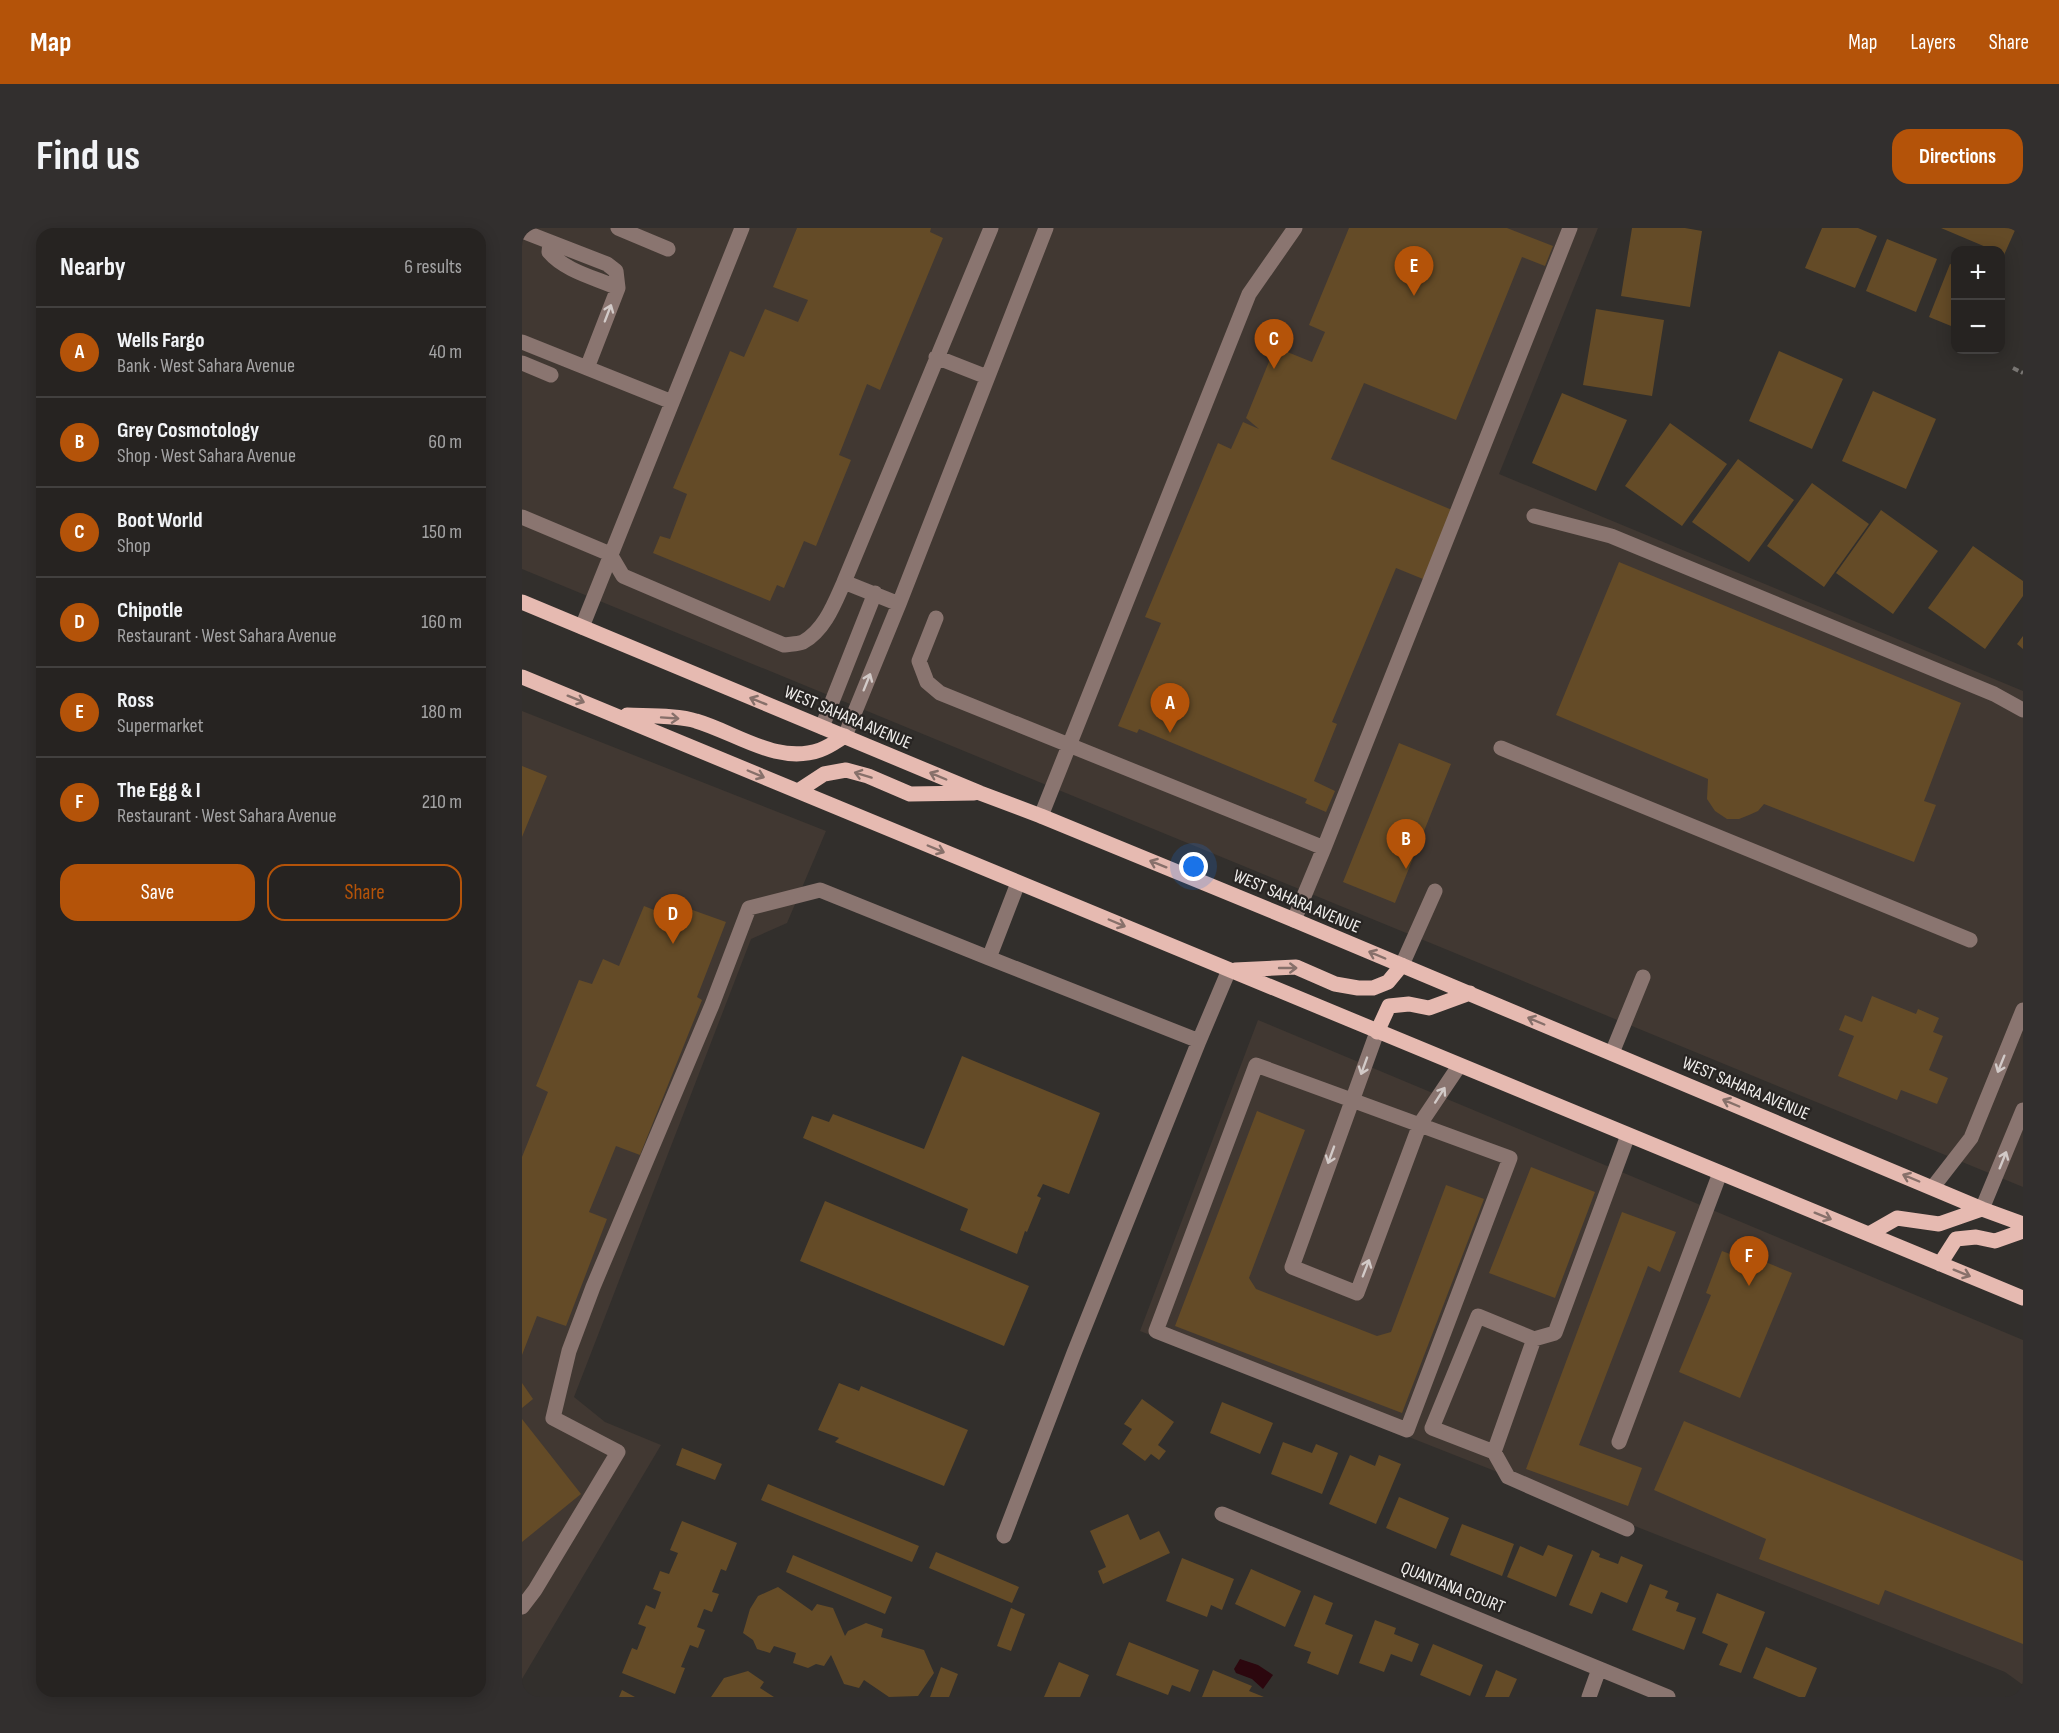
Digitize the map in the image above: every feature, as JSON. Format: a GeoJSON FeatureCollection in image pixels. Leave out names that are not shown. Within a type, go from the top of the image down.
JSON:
{"type":"FeatureCollection","features":[{"type":"Feature","properties":{"kind":"main road","name":"WEST SAHARA AVENUE"},"geometry":{"type":"LineString","coordinates":[[522,602],[980,793],[1470,993],[1982,1209],[2023,1224]]}},
{"type":"Feature","properties":{"kind":"main road"},"geometry":{"type":"LineString","coordinates":[[522,677],[2023,1298]]}},
{"type":"Feature","properties":{"kind":"main road"},"geometry":{"type":"LineString","coordinates":[[612,714],[694,720],[776,753],[800,755],[823,749],[844,736]]}},
{"type":"Feature","properties":{"kind":"main road"},"geometry":{"type":"LineString","coordinates":[[798,791],[824,774],[846,770],[868,776],[910,794],[980,793]]}},
{"type":"Feature","properties":{"kind":"main road"},"geometry":{"type":"LineString","coordinates":[[1230,970],[1296,967],[1335,984],[1373,988],[1388,982],[1402,965]]}},
{"type":"Feature","properties":{"kind":"main road"},"geometry":{"type":"LineString","coordinates":[[1377,1032],[1389,1006],[1409,1004],[1429,1008],[1470,993]]}},
{"type":"Feature","properties":{"kind":"main road"},"geometry":{"type":"LineString","coordinates":[[1869,1234],[1897,1218],[1939,1224],[1982,1209]]}},
{"type":"Feature","properties":{"kind":"main road"},"geometry":{"type":"LineString","coordinates":[[1940,1264],[1956,1239],[1976,1237],[1995,1241],[2023,1231]]}},
{"type":"Feature","properties":{"kind":"street"},"geometry":{"type":"LineString","coordinates":[[618,228],[646,233],[668,249]]}},
{"type":"Feature","properties":{"kind":"street"},"geometry":{"type":"LineString","coordinates":[[582,627],[742,228]]}},
{"type":"Feature","properties":{"kind":"street"},"geometry":{"type":"LineString","coordinates":[[522,517],[610,554],[623,576],[784,645],[802,642],[816,631],[831,611],[991,228]]}},
{"type":"Feature","properties":{"kind":"street"},"geometry":{"type":"LineString","coordinates":[[844,736],[899,604],[1046,228]]}},
{"type":"Feature","properties":{"kind":"street"},"geometry":{"type":"LineString","coordinates":[[1041,816],[1249,294],[1295,228]]}},
{"type":"Feature","properties":{"kind":"street"},"geometry":{"type":"LineString","coordinates":[[1294,920],[1570,228]]}},
{"type":"Feature","properties":{"kind":"street"},"geometry":{"type":"LineString","coordinates":[[522,231],[607,264],[616,271],[618,288],[587,368]]}},
{"type":"Feature","properties":{"kind":"street"},"geometry":{"type":"LineString","coordinates":[[522,342],[672,402]]}},
{"type":"Feature","properties":{"kind":"street"},"geometry":{"type":"LineString","coordinates":[[936,357],[987,377]]}},
{"type":"Feature","properties":{"kind":"street"},"geometry":{"type":"LineString","coordinates":[[522,363],[551,375]]}},
{"type":"Feature","properties":{"kind":"street"},"geometry":{"type":"LineString","coordinates":[[1534,516],[1611,536],[1994,694],[2023,710]]}},
{"type":"Feature","properties":{"kind":"street"},"geometry":{"type":"LineString","coordinates":[[844,582],[899,604]]}},
{"type":"Feature","properties":{"kind":"street"},"geometry":{"type":"LineString","coordinates":[[822,727],[875,593]]}},
{"type":"Feature","properties":{"kind":"street"},"geometry":{"type":"LineString","coordinates":[[936,618],[919,661],[927,682],[939,693],[1324,848]]}},
{"type":"Feature","properties":{"kind":"street"},"geometry":{"type":"LineString","coordinates":[[1501,748],[1970,940]]}},
{"type":"Feature","properties":{"kind":"street"},"geometry":{"type":"LineString","coordinates":[[989,958],[1018,883]]}},
{"type":"Feature","properties":{"kind":"street"},"geometry":{"type":"LineString","coordinates":[[522,1607],[535,1590],[618,1452],[553,1418],[569,1351],[593,1287],[712,1005],[749,908],[820,890],[1199,1041]]}},
{"type":"Feature","properties":{"kind":"street"},"geometry":{"type":"LineString","coordinates":[[1402,965],[1435,891]]}},
{"type":"Feature","properties":{"kind":"street"},"geometry":{"type":"LineString","coordinates":[[1004,1536],[1078,1342],[1199,1041],[1230,970]]}},
{"type":"Feature","properties":{"kind":"street"},"geometry":{"type":"LineString","coordinates":[[1612,1053],[1643,976]]}},
{"type":"Feature","properties":{"kind":"street"},"geometry":{"type":"LineString","coordinates":[[1934,1188],[1971,1138],[2023,1010]]}},
{"type":"Feature","properties":{"kind":"street"},"geometry":{"type":"LineString","coordinates":[[1377,1032],[1292,1268],[1357,1293],[1420,1124],[1459,1066]]}},
{"type":"Feature","properties":{"kind":"street"},"geometry":{"type":"LineString","coordinates":[[1256,1065],[1351,1100],[1510,1158],[1407,1430],[1156,1331],[1256,1065]]}},
{"type":"Feature","properties":{"kind":"street"},"geometry":{"type":"LineString","coordinates":[[1982,1209],[2023,1110]]}},
{"type":"Feature","properties":{"kind":"street"},"geometry":{"type":"LineString","coordinates":[[1627,1529],[1508,1477],[1494,1452],[1432,1428],[1478,1316],[1534,1339],[1556,1333],[1628,1135]]}},
{"type":"Feature","properties":{"kind":"street"},"geometry":{"type":"LineString","coordinates":[[1619,1442],[1720,1173]]}},
{"type":"Feature","properties":{"kind":"street"},"geometry":{"type":"LineString","coordinates":[[1494,1452],[1534,1339]]}},
{"type":"Feature","properties":{"kind":"street","name":"QUANTANA COURT"},"geometry":{"type":"LineString","coordinates":[[1222,1514],[1668,1697]]}},
{"type":"Feature","properties":{"kind":"street"},"geometry":{"type":"LineString","coordinates":[[1589,1697],[1599,1669]]}},
{"type":"Feature","properties":{"kind":"path"},"geometry":{"type":"LineString","coordinates":[[2013,368],[2023,373]]}},
{"type":"Feature","properties":{"kind":"shaded area"},"geometry":{"type":"Polygon","coordinates":[[[522,228],[1598,228],[1499,474],[2023,691],[2023,1187],[522,569],[522,228]]]}},
{"type":"Feature","properties":{"kind":"shaded area"},"geometry":{"type":"Polygon","coordinates":[[[522,711],[826,831],[787,923],[751,939],[574,1397],[605,1422],[661,1445],[522,1679],[522,711]]]}},
{"type":"Feature","properties":{"kind":"shaded area"},"geometry":{"type":"Polygon","coordinates":[[[1258,1020],[2023,1340],[2023,1685],[2005,1672],[1140,1331],[1258,1020]]]}},
{"type":"Feature","properties":{"kind":"shaded area"},"geometry":{"type":"Polygon","coordinates":[[[1240,1659],[1258,1665],[1273,1675],[1263,1689],[1252,1679],[1236,1673],[1234,1669],[1240,1659]]]}},
{"type":"Feature","properties":{"kind":"building"},"geometry":{"type":"Polygon","coordinates":[[[797,228],[931,228],[930,232],[943,238],[880,390],[867,384],[839,455],[851,460],[816,546],[804,541],[784,588],[777,585],[770,601],[653,553],[660,536],[670,539],[687,494],[673,488],[730,351],[744,357],[765,309],[798,322],[808,300],[773,287],[797,228]]]}},
{"type":"Feature","properties":{"kind":"building"},"geometry":{"type":"Polygon","coordinates":[[[1349,228],[1507,228],[1553,246],[1545,266],[1522,257],[1456,420],[1364,383],[1331,459],[1452,510],[1423,579],[1396,568],[1332,722],[1337,724],[1314,781],[1335,791],[1326,812],[1305,803],[1307,799],[1139,729],[1137,733],[1118,726],[1161,623],[1145,617],[1218,443],[1231,449],[1243,422],[1259,429],[1246,418],[1275,347],[1312,362],[1325,332],[1309,325],[1349,228]]]}},
{"type":"Feature","properties":{"kind":"building"},"geometry":{"type":"Polygon","coordinates":[[[1632,228],[1685,228],[1702,231],[1690,307],[1621,296],[1632,228]]]}},
{"type":"Feature","properties":{"kind":"building"},"geometry":{"type":"Polygon","coordinates":[[[1822,228],[1858,228],[1877,236],[1855,288],[1805,268],[1822,228]]]}},
{"type":"Feature","properties":{"kind":"building"},"geometry":{"type":"Polygon","coordinates":[[[1941,228],[2016,228],[2005,253],[2005,246],[1984,246],[1941,228]]]}},
{"type":"Feature","properties":{"kind":"building"},"geometry":{"type":"Polygon","coordinates":[[[1887,239],[1937,259],[1916,312],[1866,291],[1887,239]]]}},
{"type":"Feature","properties":{"kind":"building"},"geometry":{"type":"Polygon","coordinates":[[[1950,264],[1951,264],[1951,326],[1929,317],[1950,264]]]}},
{"type":"Feature","properties":{"kind":"building"},"geometry":{"type":"Polygon","coordinates":[[[1596,309],[1664,320],[1652,396],[1583,385],[1596,309]]]}},
{"type":"Feature","properties":{"kind":"building"},"geometry":{"type":"Polygon","coordinates":[[[1779,351],[1843,379],[1812,449],[1749,421],[1779,351]]]}},
{"type":"Feature","properties":{"kind":"building"},"geometry":{"type":"Polygon","coordinates":[[[1873,391],[1936,419],[1906,489],[1842,461],[1873,391]]]}},
{"type":"Feature","properties":{"kind":"building"},"geometry":{"type":"Polygon","coordinates":[[[1562,393],[1627,420],[1596,491],[1532,463],[1562,393]]]}},
{"type":"Feature","properties":{"kind":"building"},"geometry":{"type":"Polygon","coordinates":[[[1670,423],[1727,464],[1682,526],[1625,486],[1670,423]]]}},
{"type":"Feature","properties":{"kind":"building"},"geometry":{"type":"Polygon","coordinates":[[[1738,459],[1794,500],[1749,562],[1692,522],[1738,459]]]}},
{"type":"Feature","properties":{"kind":"building"},"geometry":{"type":"Polygon","coordinates":[[[1812,483],[1869,524],[1824,587],[1767,546],[1812,483]]]}},
{"type":"Feature","properties":{"kind":"building"},"geometry":{"type":"Polygon","coordinates":[[[1881,510],[1938,551],[1893,614],[1836,573],[1881,510]]]}},
{"type":"Feature","properties":{"kind":"building"},"geometry":{"type":"Polygon","coordinates":[[[1973,546],[2023,581],[2023,596],[1985,649],[1928,608],[1973,546]]]}},
{"type":"Feature","properties":{"kind":"building"},"geometry":{"type":"Polygon","coordinates":[[[1619,562],[1961,703],[1924,801],[1936,805],[1914,862],[1764,804],[1758,811],[1749,815],[1739,819],[1727,819],[1715,811],[1707,799],[1708,779],[1556,715],[1619,562]]]}},
{"type":"Feature","properties":{"kind":"building"},"geometry":{"type":"Polygon","coordinates":[[[2023,636],[2023,649],[2017,644],[2023,636]]]}},
{"type":"Feature","properties":{"kind":"building"},"geometry":{"type":"Polygon","coordinates":[[[1399,743],[1451,764],[1395,903],[1343,882],[1399,743]]]}},
{"type":"Feature","properties":{"kind":"building"},"geometry":{"type":"Polygon","coordinates":[[[522,766],[547,776],[522,837],[522,766]]]}},
{"type":"Feature","properties":{"kind":"building"},"geometry":{"type":"Polygon","coordinates":[[[644,906],[682,921],[687,908],[726,922],[697,997],[702,1000],[640,1155],[616,1146],[589,1212],[607,1219],[566,1326],[537,1316],[522,1355],[522,1157],[548,1092],[536,1086],[579,980],[592,984],[603,959],[619,966],[644,906]]]}},
{"type":"Feature","properties":{"kind":"building"},"geometry":{"type":"Polygon","coordinates":[[[1872,996],[1916,1014],[1918,1009],[1939,1018],[1933,1032],[1943,1036],[1929,1070],[1948,1078],[1937,1104],[1901,1090],[1897,1100],[1838,1076],[1854,1036],[1839,1030],[1845,1015],[1862,1022],[1872,996]]]}},
{"type":"Feature","properties":{"kind":"building"},"geometry":{"type":"Polygon","coordinates":[[[962,1056],[1100,1113],[1069,1194],[1043,1184],[1037,1196],[1041,1198],[1017,1254],[960,1230],[968,1209],[803,1138],[812,1116],[829,1122],[833,1114],[924,1149],[962,1056]]]}},
{"type":"Feature","properties":{"kind":"building"},"geometry":{"type":"Polygon","coordinates":[[[1257,1111],[1305,1130],[1249,1278],[1256,1289],[1377,1336],[1391,1332],[1446,1185],[1484,1199],[1402,1413],[1175,1326],[1257,1111]]]}},
{"type":"Feature","properties":{"kind":"building"},"geometry":{"type":"Polygon","coordinates":[[[1531,1167],[1595,1192],[1555,1298],[1489,1273],[1531,1167]]]}},
{"type":"Feature","properties":{"kind":"building"},"geometry":{"type":"Polygon","coordinates":[[[825,1201],[1029,1286],[1004,1346],[800,1261],[825,1201]]]}},
{"type":"Feature","properties":{"kind":"building"},"geometry":{"type":"Polygon","coordinates":[[[1622,1212],[1676,1232],[1660,1272],[1648,1266],[1579,1445],[1642,1468],[1628,1506],[1526,1469],[1622,1212]]]}},
{"type":"Feature","properties":{"kind":"building"},"geometry":{"type":"Polygon","coordinates":[[[1732,1248],[1792,1273],[1740,1398],[1679,1372],[1711,1295],[1706,1293],[1722,1251],[1730,1254],[1732,1248]]]}},
{"type":"Feature","properties":{"kind":"building"},"geometry":{"type":"Polygon","coordinates":[[[522,1383],[533,1399],[522,1408],[522,1383]]]}},
{"type":"Feature","properties":{"kind":"building"},"geometry":{"type":"Polygon","coordinates":[[[839,1383],[859,1391],[861,1386],[968,1430],[944,1486],[835,1442],[839,1438],[818,1430],[839,1383]]]}},
{"type":"Feature","properties":{"kind":"building"},"geometry":{"type":"Polygon","coordinates":[[[1142,1399],[1174,1422],[1158,1445],[1166,1451],[1159,1460],[1151,1454],[1145,1461],[1122,1444],[1132,1429],[1124,1424],[1142,1399]]]}},
{"type":"Feature","properties":{"kind":"building"},"geometry":{"type":"Polygon","coordinates":[[[1222,1402],[1273,1423],[1260,1454],[1210,1433],[1222,1402]]]}},
{"type":"Feature","properties":{"kind":"building"},"geometry":{"type":"Polygon","coordinates":[[[522,1419],[581,1494],[522,1542],[522,1419]]]}},
{"type":"Feature","properties":{"kind":"building"},"geometry":{"type":"Polygon","coordinates":[[[1684,1421],[2023,1561],[2023,1644],[1885,1590],[1879,1605],[1759,1559],[1766,1539],[1654,1490],[1684,1421]]]}},
{"type":"Feature","properties":{"kind":"building"},"geometry":{"type":"Polygon","coordinates":[[[1283,1442],[1312,1453],[1316,1444],[1338,1453],[1322,1494],[1271,1474],[1283,1442]]]}},
{"type":"Feature","properties":{"kind":"building"},"geometry":{"type":"Polygon","coordinates":[[[682,1448],[722,1464],[715,1480],[676,1465],[682,1448]]]}},
{"type":"Feature","properties":{"kind":"building"},"geometry":{"type":"Polygon","coordinates":[[[1350,1455],[1375,1466],[1379,1455],[1401,1464],[1376,1524],[1329,1504],[1350,1455]]]}},
{"type":"Feature","properties":{"kind":"building"},"geometry":{"type":"Polygon","coordinates":[[[768,1484],[919,1546],[912,1562],[761,1500],[768,1484]]]}},
{"type":"Feature","properties":{"kind":"building"},"geometry":{"type":"Polygon","coordinates":[[[1399,1497],[1449,1518],[1436,1549],[1386,1528],[1399,1497]]]}},
{"type":"Feature","properties":{"kind":"building"},"geometry":{"type":"Polygon","coordinates":[[[1128,1514],[1140,1540],[1159,1531],[1170,1553],[1103,1584],[1098,1571],[1106,1567],[1090,1531],[1128,1514]]]}},
{"type":"Feature","properties":{"kind":"building"},"geometry":{"type":"Polygon","coordinates":[[[682,1521],[737,1543],[726,1571],[721,1569],[712,1592],[719,1594],[712,1612],[704,1609],[697,1627],[705,1630],[698,1648],[690,1645],[681,1667],[685,1668],[675,1694],[622,1673],[632,1648],[637,1650],[646,1627],[638,1624],[646,1605],[655,1609],[661,1592],[653,1589],[660,1571],[669,1574],[678,1553],[670,1550],[682,1521]]]}},
{"type":"Feature","properties":{"kind":"building"},"geometry":{"type":"Polygon","coordinates":[[[1462,1524],[1514,1544],[1502,1576],[1450,1555],[1462,1524]]]}},
{"type":"Feature","properties":{"kind":"building"},"geometry":{"type":"Polygon","coordinates":[[[1548,1545],[1573,1555],[1556,1597],[1507,1577],[1520,1546],[1543,1556],[1548,1545]]]}},
{"type":"Feature","properties":{"kind":"building"},"geometry":{"type":"Polygon","coordinates":[[[1592,1550],[1600,1554],[1599,1557],[1618,1564],[1621,1556],[1643,1565],[1627,1603],[1601,1592],[1592,1614],[1569,1605],[1592,1550]]]}},
{"type":"Feature","properties":{"kind":"building"},"geometry":{"type":"Polygon","coordinates":[[[936,1552],[1019,1587],[1012,1603],[929,1568],[936,1552]]]}},
{"type":"Feature","properties":{"kind":"building"},"geometry":{"type":"Polygon","coordinates":[[[793,1555],[892,1597],[885,1614],[786,1572],[793,1555]]]}},
{"type":"Feature","properties":{"kind":"building"},"geometry":{"type":"Polygon","coordinates":[[[1182,1558],[1234,1579],[1222,1610],[1211,1605],[1207,1617],[1166,1601],[1182,1558]]]}},
{"type":"Feature","properties":{"kind":"building"},"geometry":{"type":"Polygon","coordinates":[[[1251,1569],[1301,1591],[1285,1627],[1235,1604],[1251,1569]]]}},
{"type":"Feature","properties":{"kind":"building"},"geometry":{"type":"Polygon","coordinates":[[[1650,1584],[1668,1591],[1665,1598],[1679,1603],[1676,1611],[1696,1618],[1684,1650],[1632,1630],[1650,1584]]]}},
{"type":"Feature","properties":{"kind":"building"},"geometry":{"type":"Polygon","coordinates":[[[778,1587],[812,1611],[817,1604],[833,1608],[845,1636],[848,1631],[866,1623],[883,1629],[881,1637],[924,1650],[934,1673],[918,1696],[889,1697],[864,1680],[859,1688],[844,1684],[831,1655],[824,1666],[816,1664],[808,1668],[793,1663],[796,1653],[774,1646],[770,1653],[757,1649],[753,1640],[743,1633],[750,1609],[758,1596],[778,1587]]]}},
{"type":"Feature","properties":{"kind":"building"},"geometry":{"type":"Polygon","coordinates":[[[1717,1593],[1765,1612],[1741,1673],[1719,1665],[1728,1644],[1702,1633],[1717,1593]]]}},
{"type":"Feature","properties":{"kind":"building"},"geometry":{"type":"Polygon","coordinates":[[[1314,1595],[1333,1603],[1325,1624],[1353,1635],[1338,1675],[1307,1663],[1311,1652],[1294,1646],[1314,1595]]]}},
{"type":"Feature","properties":{"kind":"building"},"geometry":{"type":"Polygon","coordinates":[[[1011,1608],[1025,1614],[1011,1651],[997,1646],[1011,1608]]]}},
{"type":"Feature","properties":{"kind":"building"},"geometry":{"type":"Polygon","coordinates":[[[1375,1620],[1396,1628],[1394,1634],[1419,1644],[1412,1662],[1391,1654],[1384,1672],[1359,1663],[1375,1620]]]}},
{"type":"Feature","properties":{"kind":"building"},"geometry":{"type":"Polygon","coordinates":[[[1129,1642],[1199,1670],[1190,1692],[1172,1685],[1168,1695],[1116,1675],[1129,1642]]]}},
{"type":"Feature","properties":{"kind":"building"},"geometry":{"type":"Polygon","coordinates":[[[1433,1644],[1483,1665],[1470,1696],[1420,1675],[1433,1644]]]}},
{"type":"Feature","properties":{"kind":"building"},"geometry":{"type":"Polygon","coordinates":[[[1766,1647],[1817,1668],[1805,1697],[1799,1697],[1753,1678],[1766,1647]]]}},
{"type":"Feature","properties":{"kind":"building"},"geometry":{"type":"Polygon","coordinates":[[[1059,1662],[1089,1675],[1080,1697],[1044,1697],[1059,1662]]]}},
{"type":"Feature","properties":{"kind":"building"},"geometry":{"type":"Polygon","coordinates":[[[941,1667],[958,1674],[949,1697],[930,1697],[941,1667]]]}},
{"type":"Feature","properties":{"kind":"building"},"geometry":{"type":"Polygon","coordinates":[[[1213,1670],[1252,1686],[1249,1691],[1264,1697],[1202,1697],[1213,1670]]]}},
{"type":"Feature","properties":{"kind":"building"},"geometry":{"type":"Polygon","coordinates":[[[1496,1670],[1517,1679],[1509,1697],[1485,1697],[1496,1670]]]}},
{"type":"Feature","properties":{"kind":"building"},"geometry":{"type":"Polygon","coordinates":[[[748,1671],[764,1682],[760,1688],[774,1697],[711,1697],[724,1678],[748,1671]]]}},
{"type":"Feature","properties":{"kind":"building"},"geometry":{"type":"Polygon","coordinates":[[[622,1690],[635,1697],[619,1697],[622,1690]]]}},
{"type":"Feature","properties":{"kind":"place","name":"Ross"},"geometry":{"type":"Point","coordinates":[1414,296]}},
{"type":"Feature","properties":{"kind":"place","name":"Boot World"},"geometry":{"type":"Point","coordinates":[1274,369]}},
{"type":"Feature","properties":{"kind":"place","name":"Wells Fargo"},"geometry":{"type":"Point","coordinates":[1170,733]}},
{"type":"Feature","properties":{"kind":"place","name":"Grey Cosmotology"},"geometry":{"type":"Point","coordinates":[1406,869]}},
{"type":"Feature","properties":{"kind":"place","name":"Chipotle"},"geometry":{"type":"Point","coordinates":[673,944]}},
{"type":"Feature","properties":{"kind":"place","name":"The Egg & I"},"geometry":{"type":"Point","coordinates":[1749,1286]}}]}
